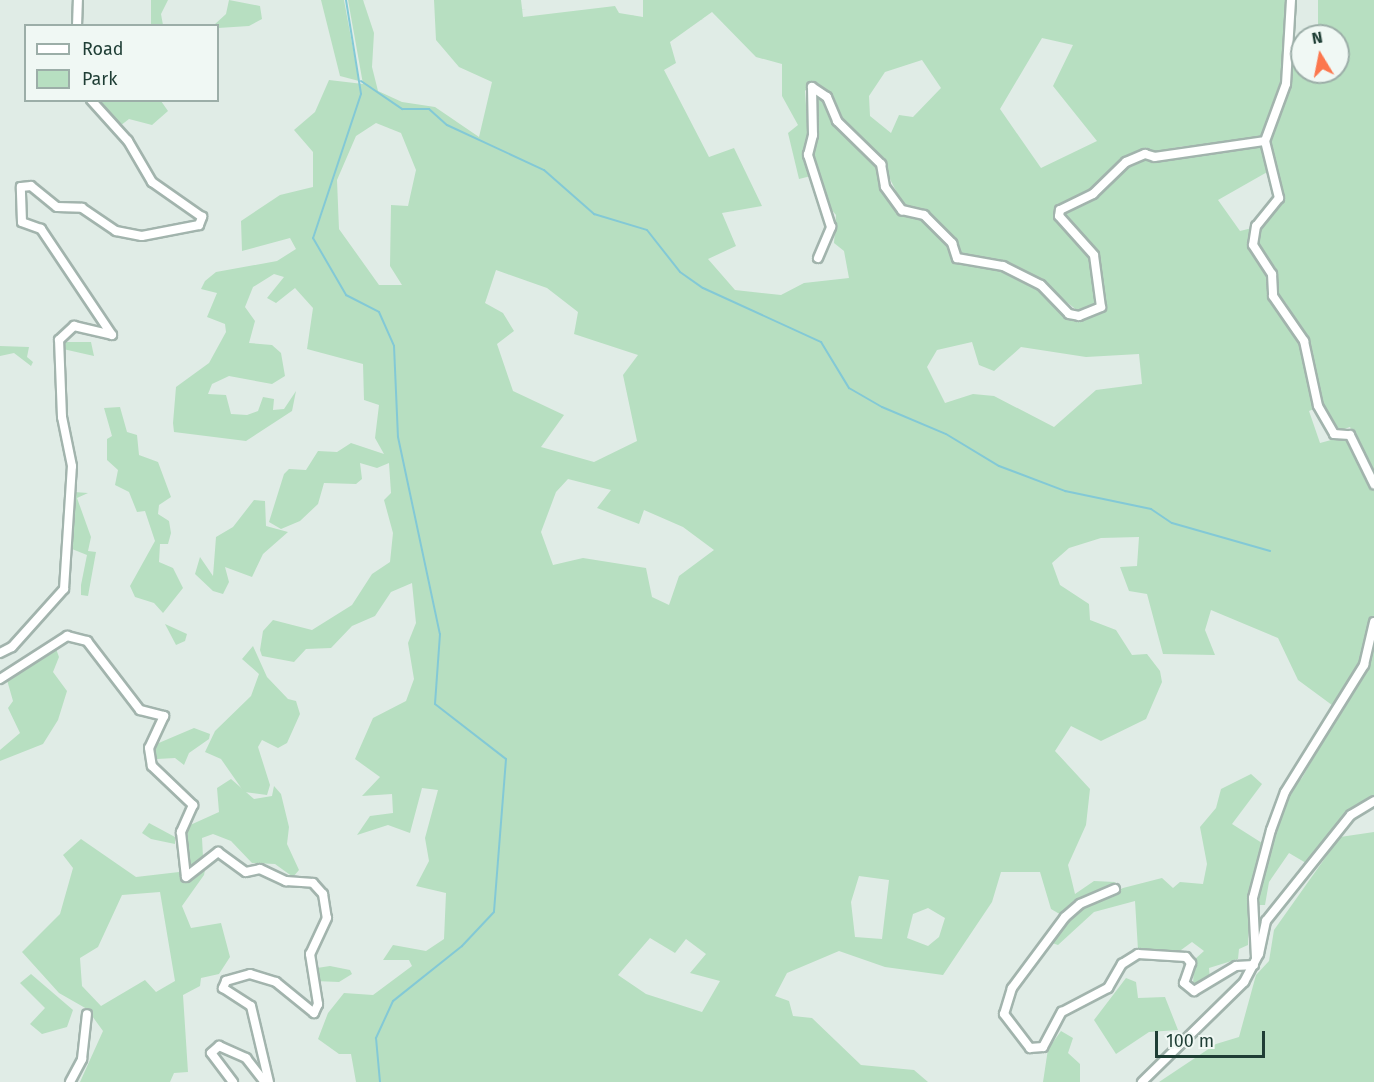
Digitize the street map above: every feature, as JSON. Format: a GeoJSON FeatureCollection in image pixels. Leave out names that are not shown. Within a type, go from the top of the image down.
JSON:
{"type":"FeatureCollection","features":[{"type":"Feature","properties":{"kind":"street"},"geometry":{"type":"LineString","coordinates":[[77,24],[78,0]]}},
{"type":"Feature","properties":{"kind":"street"},"geometry":{"type":"LineString","coordinates":[[1292,0],[1286,84],[1265,141],[1279,198],[1256,226],[1253,245],[1272,274],[1273,296],[1304,341],[1318,406],[1335,434],[1350,435],[1374,484]]}},
{"type":"Feature","properties":{"kind":"street"},"geometry":{"type":"LineString","coordinates":[[818,258],[831,227],[808,156],[813,135],[812,87],[827,97],[830,113],[881,164],[885,187],[902,210],[924,215],[952,243],[957,258],[1004,266],[1041,285],[1069,314],[1079,316],[1101,307],[1094,255],[1059,216],[1060,210],[1094,194],[1126,162],[1145,154],[1155,158],[1265,141]]}},
{"type":"Feature","properties":{"kind":"street"},"geometry":{"type":"LineString","coordinates":[[0,653],[12,647],[64,590],[72,466],[62,417],[59,340],[74,326],[112,335],[41,229],[22,222],[21,187],[31,186],[57,207],[82,208],[116,231],[142,236],[199,225],[202,217],[152,182],[128,141],[93,102]]}},
{"type":"Feature","properties":{"kind":"street"},"geometry":{"type":"LineString","coordinates":[[1255,962],[1253,898],[1271,830],[1286,792],[1364,665],[1374,622]]}},
{"type":"Feature","properties":{"kind":"street"},"geometry":{"type":"LineString","coordinates":[[0,679],[67,636],[87,641],[140,710],[164,716],[149,748],[152,766],[193,805],[181,832],[186,877],[218,852],[246,872],[260,868],[286,881],[313,883],[323,894],[327,918],[310,954],[318,1004],[314,1013],[276,982],[250,974],[226,981],[223,988],[251,1006],[267,1082]]}},
{"type":"Feature","properties":{"kind":"street"},"geometry":{"type":"LineString","coordinates":[[1142,1082],[1168,1052],[1204,1025],[1255,962],[1266,921],[1351,815],[1374,801]]}},
{"type":"Feature","properties":{"kind":"street"},"geometry":{"type":"LineString","coordinates":[[1115,889],[1080,904],[1065,917],[1012,988],[1005,1014],[1030,1048],[1043,1047],[1062,1012],[1108,988],[1122,964],[1138,954],[1186,957],[1191,963],[1184,983],[1194,991],[1236,966],[1255,962]]}},
{"type":"Feature","properties":{"kind":"street"},"geometry":{"type":"LineString","coordinates":[[70,1082],[82,1059],[87,1014]]}},
{"type":"Feature","properties":{"kind":"street"},"geometry":{"type":"LineString","coordinates":[[233,1082],[211,1053],[219,1046],[246,1058],[267,1082]]}},
{"type":"Feature","properties":{"kind":"green space"},"geometry":{"type":"Polygon","coordinates":[[[151,0],[168,0],[161,14],[163,24],[151,24],[151,0]]]}},
{"type":"Feature","properties":{"kind":"green space"},"geometry":{"type":"Polygon","coordinates":[[[229,0],[260,6],[262,19],[249,26],[219,28],[219,24],[215,24],[226,14],[229,0]]]}},
{"type":"Feature","properties":{"kind":"green space"},"geometry":{"type":"Polygon","coordinates":[[[321,0],[344,0],[359,81],[340,76],[321,0]]]}},
{"type":"Feature","properties":{"kind":"green space"},"geometry":{"type":"Polygon","coordinates":[[[348,0],[363,0],[374,33],[372,67],[378,91],[402,102],[435,107],[479,137],[492,82],[459,67],[436,40],[434,0],[521,0],[523,17],[615,6],[619,13],[643,17],[643,0],[1286,0],[1284,70],[1262,136],[1196,150],[1185,146],[1134,155],[1091,190],[1055,210],[1056,218],[1091,255],[1099,304],[1079,312],[1042,282],[1004,262],[961,258],[955,252],[956,240],[926,213],[904,207],[882,163],[837,120],[828,94],[811,84],[805,91],[811,176],[799,179],[788,133],[798,125],[782,96],[782,64],[756,57],[712,12],[670,42],[676,63],[664,70],[709,157],[734,148],[762,206],[722,213],[736,246],[708,259],[735,290],[781,295],[804,283],[849,278],[844,251],[834,243],[836,215],[825,202],[810,155],[816,135],[812,89],[825,98],[835,123],[879,166],[884,188],[901,213],[924,217],[957,261],[1003,268],[1041,287],[1070,316],[1081,318],[1103,308],[1104,298],[1096,282],[1094,246],[1062,212],[1097,196],[1138,158],[1158,160],[1263,143],[1269,171],[1218,200],[1240,231],[1252,228],[1251,248],[1270,274],[1271,296],[1302,342],[1316,408],[1309,411],[1320,443],[1346,436],[1374,489],[1374,615],[1362,665],[1336,708],[1298,680],[1278,638],[1211,610],[1205,630],[1215,655],[1163,654],[1147,594],[1129,591],[1120,567],[1137,566],[1139,537],[1101,538],[1069,548],[1052,563],[1060,585],[1089,604],[1090,620],[1116,630],[1132,655],[1147,654],[1160,671],[1162,682],[1146,719],[1101,741],[1071,726],[1055,751],[1090,789],[1086,825],[1068,865],[1075,894],[1094,881],[1115,882],[1115,887],[1094,892],[1063,916],[1051,909],[1040,872],[1001,872],[992,902],[943,975],[885,967],[839,951],[787,973],[775,996],[789,1001],[793,1016],[812,1018],[861,1065],[914,1070],[928,1082],[356,1082],[351,1054],[339,1054],[318,1039],[328,1013],[344,993],[373,995],[412,966],[409,960],[383,960],[393,945],[426,951],[444,939],[446,893],[416,886],[429,861],[425,838],[438,790],[422,788],[410,833],[388,825],[357,835],[370,816],[393,813],[392,794],[362,796],[380,777],[355,759],[373,718],[406,701],[414,679],[408,643],[416,623],[412,583],[391,592],[375,616],[352,626],[331,648],[306,649],[294,662],[262,656],[260,650],[263,631],[273,620],[312,630],[352,605],[372,574],[390,562],[393,533],[384,500],[391,493],[389,463],[377,468],[360,463],[362,479],[356,484],[324,483],[318,504],[300,521],[281,529],[269,522],[284,474],[289,469],[306,470],[318,451],[337,452],[351,443],[384,454],[375,438],[379,405],[364,400],[363,364],[307,349],[313,308],[295,288],[276,303],[267,298],[284,277],[274,274],[253,287],[245,307],[255,321],[249,343],[272,345],[281,353],[285,376],[272,384],[229,376],[212,384],[208,394],[226,395],[231,414],[247,415],[258,411],[263,397],[274,399],[273,410],[284,409],[296,391],[292,411],[246,441],[174,432],[173,423],[176,387],[209,363],[226,332],[225,324],[207,317],[217,293],[201,289],[205,281],[216,272],[277,261],[296,249],[290,238],[242,251],[241,221],[280,195],[313,187],[313,152],[294,130],[315,112],[329,80],[363,84],[348,0]],[[1042,38],[1000,109],[1041,168],[1097,141],[1053,86],[1073,45],[1042,38]],[[922,60],[885,72],[869,96],[870,116],[891,133],[899,115],[913,117],[941,88],[922,60]],[[376,123],[356,136],[337,180],[339,229],[379,285],[402,285],[390,266],[391,205],[408,206],[416,170],[401,133],[376,123]],[[496,270],[485,303],[503,313],[514,331],[497,344],[513,391],[564,415],[541,447],[594,462],[637,441],[623,375],[638,355],[574,334],[578,312],[547,288],[496,270]],[[972,342],[937,350],[927,367],[945,403],[973,394],[994,396],[1054,427],[1096,390],[1142,384],[1139,354],[1086,357],[1021,347],[994,371],[979,365],[972,342]],[[568,479],[556,492],[541,532],[553,565],[583,558],[646,568],[652,597],[669,605],[679,576],[714,550],[683,527],[644,510],[639,524],[597,508],[611,490],[568,479]],[[859,876],[851,902],[855,937],[882,939],[889,880],[859,876]],[[928,908],[913,914],[907,938],[928,946],[939,937],[945,918],[928,908]],[[650,938],[618,975],[646,994],[702,1012],[720,981],[690,973],[706,954],[686,939],[675,953],[650,938]]]}},
{"type":"Feature","properties":{"kind":"green space"},"geometry":{"type":"Polygon","coordinates":[[[1318,0],[1374,0],[1374,477],[1350,427],[1336,432],[1320,404],[1307,340],[1286,303],[1274,293],[1274,272],[1258,252],[1255,235],[1281,199],[1267,139],[1289,82],[1290,71],[1290,84],[1350,84],[1350,24],[1318,24],[1318,0]]]}},
{"type":"Feature","properties":{"kind":"green space"},"geometry":{"type":"Polygon","coordinates":[[[102,102],[162,102],[168,111],[152,125],[129,119],[116,129],[102,102]]]}},
{"type":"Feature","properties":{"kind":"green space"},"geometry":{"type":"Polygon","coordinates":[[[65,342],[91,342],[94,356],[63,349],[65,342]]]}},
{"type":"Feature","properties":{"kind":"green space"},"geometry":{"type":"Polygon","coordinates":[[[0,346],[29,347],[27,357],[33,362],[31,366],[14,353],[0,356],[0,346]]]}},
{"type":"Feature","properties":{"kind":"green space"},"geometry":{"type":"Polygon","coordinates":[[[120,407],[127,432],[137,435],[139,455],[158,462],[171,497],[159,505],[158,514],[169,521],[171,533],[168,544],[160,544],[159,562],[173,568],[183,588],[163,613],[154,603],[135,597],[130,586],[155,541],[145,511],[137,512],[129,492],[115,485],[118,470],[107,460],[107,439],[112,436],[104,408],[120,407]]]}},
{"type":"Feature","properties":{"kind":"green space"},"geometry":{"type":"Polygon","coordinates":[[[73,449],[74,492],[88,493],[77,498],[91,537],[88,551],[96,552],[88,596],[81,595],[87,555],[72,549],[73,449]]]}},
{"type":"Feature","properties":{"kind":"green space"},"geometry":{"type":"Polygon","coordinates":[[[254,500],[265,501],[266,526],[288,532],[263,554],[252,577],[225,567],[229,582],[223,594],[213,591],[195,574],[200,557],[213,576],[216,537],[233,527],[254,500]]]}},
{"type":"Feature","properties":{"kind":"green space"},"geometry":{"type":"Polygon","coordinates":[[[165,624],[187,634],[185,641],[176,645],[165,624]]]}},
{"type":"Feature","properties":{"kind":"green space"},"geometry":{"type":"Polygon","coordinates":[[[55,646],[59,657],[53,672],[67,691],[58,720],[43,744],[0,761],[0,750],[20,733],[8,708],[13,701],[7,680],[55,646]]]}},
{"type":"Feature","properties":{"kind":"green space"},"geometry":{"type":"Polygon","coordinates":[[[253,646],[267,677],[288,699],[296,701],[300,714],[287,743],[278,748],[262,740],[258,747],[270,785],[267,795],[244,792],[221,759],[205,752],[215,731],[251,696],[259,674],[242,659],[253,646]]]}},
{"type":"Feature","properties":{"kind":"green space"},"geometry":{"type":"Polygon","coordinates":[[[1374,650],[1374,797],[1353,808],[1306,863],[1289,853],[1269,882],[1265,905],[1255,905],[1286,792],[1302,778],[1374,650]]]}},
{"type":"Feature","properties":{"kind":"green space"},"geometry":{"type":"Polygon","coordinates":[[[194,728],[210,734],[209,739],[189,753],[184,765],[175,758],[157,759],[154,745],[194,728]]]}},
{"type":"Feature","properties":{"kind":"green space"},"geometry":{"type":"Polygon","coordinates":[[[1251,774],[1262,784],[1232,824],[1262,843],[1250,898],[1248,945],[1239,949],[1238,959],[1209,968],[1210,979],[1193,986],[1194,960],[1204,951],[1192,942],[1177,953],[1138,950],[1135,901],[1094,912],[1058,945],[1052,943],[1082,905],[1123,888],[1162,878],[1173,888],[1180,882],[1203,884],[1207,864],[1200,827],[1216,808],[1221,789],[1251,774]]]}},
{"type":"Feature","properties":{"kind":"green space"},"geometry":{"type":"Polygon","coordinates":[[[231,779],[254,799],[272,796],[274,786],[281,794],[289,827],[287,844],[299,870],[293,877],[275,864],[252,863],[231,841],[213,834],[202,838],[203,857],[196,871],[187,872],[188,826],[219,812],[217,788],[231,779]]]}},
{"type":"Feature","properties":{"kind":"green space"},"geometry":{"type":"Polygon","coordinates":[[[149,823],[175,837],[175,844],[151,839],[142,833],[149,823]]]}},
{"type":"Feature","properties":{"kind":"green space"},"geometry":{"type":"Polygon","coordinates":[[[1374,832],[1374,1082],[1159,1082],[1216,1044],[1239,1037],[1256,975],[1269,961],[1274,930],[1340,837],[1374,832]]]}},
{"type":"Feature","properties":{"kind":"green space"},"geometry":{"type":"Polygon","coordinates":[[[81,839],[136,877],[179,872],[185,880],[198,876],[207,860],[204,875],[182,906],[191,928],[221,923],[230,957],[219,974],[201,978],[200,986],[183,995],[188,1072],[174,1073],[170,1082],[80,1082],[103,1031],[87,1009],[59,993],[22,952],[60,914],[73,868],[63,855],[81,839]],[[160,892],[122,895],[98,947],[80,958],[82,986],[101,1006],[145,980],[156,992],[175,981],[160,892]]]}},
{"type":"Feature","properties":{"kind":"green space"},"geometry":{"type":"Polygon","coordinates":[[[330,966],[350,970],[352,974],[339,982],[315,981],[317,968],[330,966]]]}},
{"type":"Feature","properties":{"kind":"green space"},"geometry":{"type":"Polygon","coordinates":[[[31,974],[73,1010],[67,1027],[42,1034],[30,1024],[45,1008],[20,983],[31,974]]]}},
{"type":"Feature","properties":{"kind":"green space"},"geometry":{"type":"Polygon","coordinates":[[[1126,978],[1136,982],[1138,998],[1165,997],[1178,1030],[1149,1032],[1116,1054],[1094,1020],[1126,978]]]}},
{"type":"Feature","properties":{"kind":"green space"},"geometry":{"type":"Polygon","coordinates":[[[1061,1031],[1073,1038],[1068,1053],[1080,1064],[1080,1082],[1043,1082],[1048,1049],[1061,1031]]]}},
{"type":"Feature","properties":{"kind":"waterway"},"geometry":{"type":"LineString","coordinates":[[346,0],[361,94],[313,238],[346,295],[379,312],[394,346],[398,437],[440,634],[435,704],[506,759],[494,912],[462,946],[393,1001],[376,1038],[380,1082]]}},
{"type":"Feature","properties":{"kind":"waterway"},"geometry":{"type":"LineString","coordinates":[[361,81],[402,109],[429,109],[447,125],[544,170],[594,214],[647,230],[680,272],[703,288],[821,342],[849,388],[882,407],[946,434],[999,466],[1065,491],[1151,509],[1172,523],[1270,551]]}}]}
